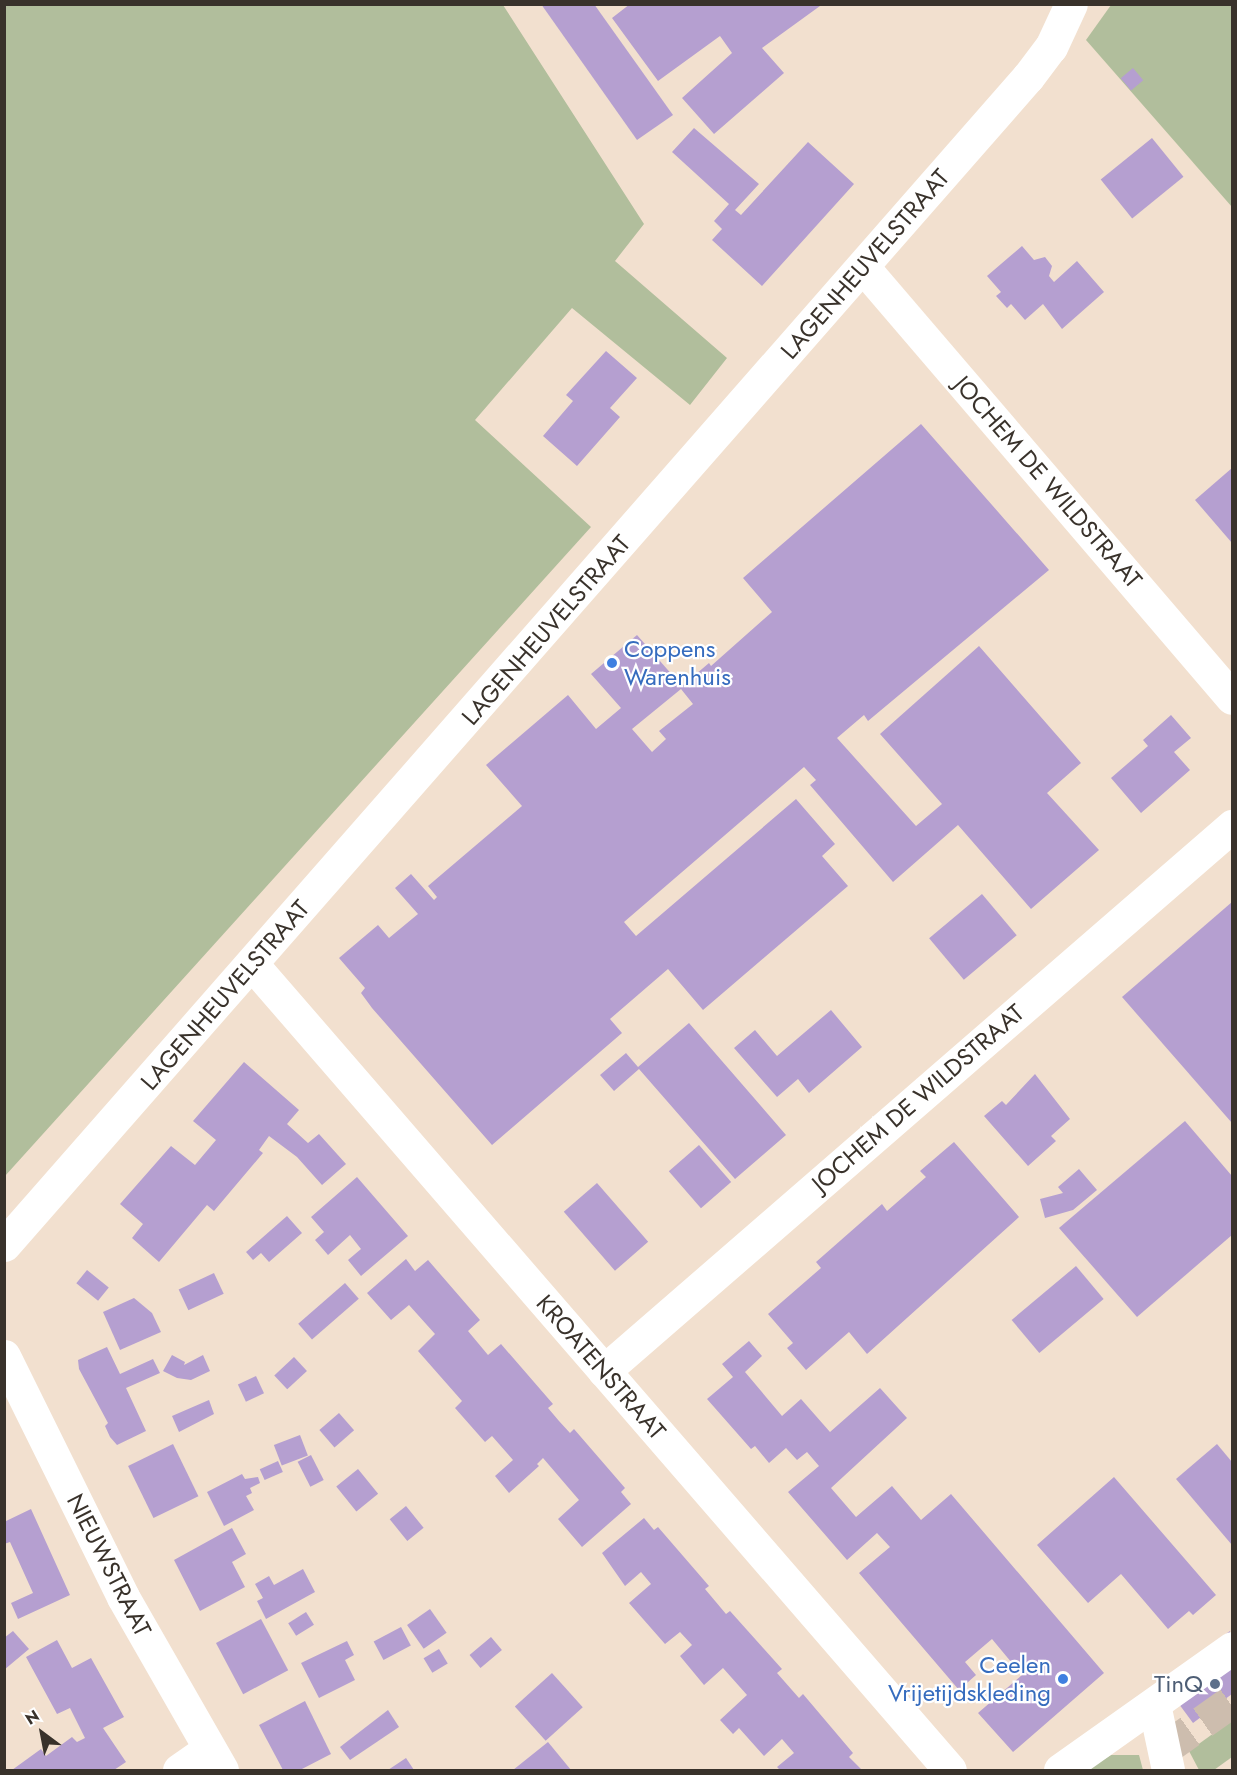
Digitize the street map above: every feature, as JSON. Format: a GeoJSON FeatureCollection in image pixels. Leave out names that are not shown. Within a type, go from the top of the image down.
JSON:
{"type":"FeatureCollection","features":[{"type":"Feature","properties":{"kind":"street","name":"LAGENHEUVELSTRAAT"},"geometry":{"type":"LineString","coordinates":[[4,1245],[1028,76],[1051,47],[1071,4]]}},
{"type":"Feature","properties":{"kind":"street","name":"JOCHEM DE WILDSTRAAT"},"geometry":{"type":"LineString","coordinates":[[863,267],[1233,698]]}},
{"type":"Feature","properties":{"kind":"street","name":"JOCHEM DE WILDSTRAAT"},"geometry":{"type":"LineString","coordinates":[[604,1371],[1233,826]]}},
{"type":"Feature","properties":{"kind":"street","name":"KROATENSTRAAT"},"geometry":{"type":"LineString","coordinates":[[252,964],[950,1770]]}},
{"type":"Feature","properties":{"kind":"street","name":"NIEUWSTRAAT"},"geometry":{"type":"LineString","coordinates":[[4,1356],[123,1597],[215,1760]]}},
{"type":"Feature","properties":{"kind":"street"},"geometry":{"type":"LineString","coordinates":[[1060,1770],[1233,1648]]}},
{"type":"Feature","properties":{"kind":"street"},"geometry":{"type":"LineString","coordinates":[[1154,1704],[1168,1770]]}},
{"type":"Feature","properties":{"kind":"street"},"geometry":{"type":"LineString","coordinates":[[179,1770],[215,1760]]}},
{"type":"Feature","properties":{"kind":"green space"},"geometry":{"type":"Polygon","coordinates":[[[5,4],[503,5],[644,224],[615,261],[727,358],[690,405],[572,308],[475,420],[591,527],[5,1176],[5,4]]]}},
{"type":"Feature","properties":{"kind":"green space"},"geometry":{"type":"Polygon","coordinates":[[[1111,5],[1232,5],[1232,207],[1086,40],[1111,5]]]}},
{"type":"Feature","properties":{"kind":"green space"},"geometry":{"type":"Polygon","coordinates":[[[1232,1720],[1232,1757],[1214,1770],[1199,1770],[1189,1751],[1232,1720]]]}},
{"type":"Feature","properties":{"kind":"green space"},"geometry":{"type":"Polygon","coordinates":[[[1111,1755],[1139,1755],[1143,1770],[1086,1770],[1111,1755]]]}},
{"type":"Feature","properties":{"kind":"building"},"geometry":{"type":"Polygon","coordinates":[[[541,4],[594,4],[673,115],[637,140],[541,4]]]}},
{"type":"Feature","properties":{"kind":"building"},"geometry":{"type":"Polygon","coordinates":[[[630,4],[819,4],[820,6],[762,48],[784,73],[714,134],[682,98],[732,53],[720,36],[658,81],[612,18],[630,4]]]}},
{"type":"Feature","properties":{"kind":"building"},"geometry":{"type":"Polygon","coordinates":[[[1133,68],[1143,80],[1131,91],[1121,78],[1133,68]]]}},
{"type":"Feature","properties":{"kind":"building"},"geometry":{"type":"Polygon","coordinates":[[[694,128],[759,184],[735,210],[741,215],[808,142],[854,184],[762,286],[712,240],[722,229],[714,221],[729,204],[672,152],[694,128]]]}},
{"type":"Feature","properties":{"kind":"building"},"geometry":{"type":"Polygon","coordinates":[[[1152,138],[1183,177],[1132,218],[1101,180],[1152,138]]]}},
{"type":"Feature","properties":{"kind":"building"},"geometry":{"type":"Polygon","coordinates":[[[1022,246],[1034,260],[1045,257],[1052,266],[1049,276],[1054,282],[1077,261],[1104,292],[1062,329],[1043,304],[1025,320],[1011,304],[1007,308],[996,296],[1001,292],[987,276],[1022,246]]]}},
{"type":"Feature","properties":{"kind":"building"},"geometry":{"type":"Polygon","coordinates":[[[606,351],[637,378],[610,408],[620,417],[577,466],[543,436],[573,401],[566,395],[606,351]]]}},
{"type":"Feature","properties":{"kind":"building"},"geometry":{"type":"Polygon","coordinates":[[[921,424],[1049,570],[868,721],[864,715],[837,738],[916,826],[942,804],[880,734],[979,646],[1081,763],[1047,793],[1099,850],[1031,909],[958,825],[893,882],[810,785],[816,780],[804,767],[624,922],[636,936],[796,799],[835,844],[822,856],[848,886],[703,1010],[668,969],[610,1019],[622,1033],[492,1145],[372,1008],[361,993],[365,988],[339,958],[378,925],[389,938],[418,914],[395,888],[411,874],[434,900],[437,897],[428,886],[522,806],[486,765],[568,695],[596,729],[621,708],[591,674],[637,635],[682,686],[709,663],[711,666],[772,612],[743,578],[921,424]],[[681,689],[632,729],[652,752],[666,739],[659,731],[693,704],[681,689]]]}},
{"type":"Feature","properties":{"kind":"building"},"geometry":{"type":"Polygon","coordinates":[[[1232,468],[1232,543],[1195,500],[1232,468]]]}},
{"type":"Feature","properties":{"kind":"building"},"geometry":{"type":"Polygon","coordinates":[[[1171,715],[1191,738],[1174,752],[1190,770],[1141,813],[1111,778],[1148,746],[1143,740],[1171,715]]]}},
{"type":"Feature","properties":{"kind":"building"},"geometry":{"type":"Polygon","coordinates":[[[982,894],[1017,935],[964,980],[929,938],[982,894]]]}},
{"type":"Feature","properties":{"kind":"building"},"geometry":{"type":"Polygon","coordinates":[[[1232,902],[1232,1123],[1122,997],[1232,902]]]}},
{"type":"Feature","properties":{"kind":"building"},"geometry":{"type":"Polygon","coordinates":[[[831,1010],[862,1047],[809,1093],[798,1079],[777,1097],[734,1048],[755,1030],[777,1056],[831,1010]]]}},
{"type":"Feature","properties":{"kind":"building"},"geometry":{"type":"Polygon","coordinates":[[[689,1023],[786,1135],[735,1179],[639,1069],[614,1091],[600,1075],[626,1053],[638,1067],[689,1023]]]}},
{"type":"Feature","properties":{"kind":"building"},"geometry":{"type":"Polygon","coordinates":[[[244,1062],[299,1110],[287,1124],[308,1143],[319,1134],[346,1164],[322,1185],[297,1157],[269,1136],[259,1150],[263,1153],[214,1211],[207,1205],[159,1262],[132,1238],[143,1224],[120,1204],[171,1146],[195,1165],[216,1140],[193,1121],[244,1062]]]}},
{"type":"Feature","properties":{"kind":"building"},"geometry":{"type":"Polygon","coordinates":[[[1035,1074],[1070,1119],[1051,1136],[1056,1141],[1028,1166],[984,1116],[1002,1101],[1006,1105],[1035,1074]]]}},
{"type":"Feature","properties":{"kind":"building"},"geometry":{"type":"Polygon","coordinates":[[[1185,1121],[1232,1176],[1232,1235],[1137,1317],[1059,1228],[1185,1121]]]}},
{"type":"Feature","properties":{"kind":"building"},"geometry":{"type":"Polygon","coordinates":[[[954,1142],[1019,1217],[867,1354],[849,1332],[806,1370],[787,1348],[793,1343],[768,1314],[821,1268],[816,1262],[882,1204],[887,1211],[926,1177],[920,1171],[954,1142]]]}},
{"type":"Feature","properties":{"kind":"building"},"geometry":{"type":"Polygon","coordinates":[[[699,1145],[731,1182],[701,1208],[669,1171],[699,1145]]]}},
{"type":"Feature","properties":{"kind":"building"},"geometry":{"type":"Polygon","coordinates":[[[1079,1169],[1097,1190],[1073,1210],[1045,1218],[1040,1199],[1063,1193],[1058,1187],[1079,1169]]]}},
{"type":"Feature","properties":{"kind":"building"},"geometry":{"type":"Polygon","coordinates":[[[357,1177],[408,1236],[361,1276],[348,1260],[361,1249],[350,1235],[328,1255],[315,1240],[324,1232],[311,1217],[357,1177]]]}},
{"type":"Feature","properties":{"kind":"building"},"geometry":{"type":"Polygon","coordinates":[[[597,1183],[648,1242],[615,1271],[564,1212],[597,1183]]]}},
{"type":"Feature","properties":{"kind":"building"},"geometry":{"type":"Polygon","coordinates":[[[287,1216],[302,1233],[269,1262],[261,1253],[253,1260],[246,1252],[287,1216]]]}},
{"type":"Feature","properties":{"kind":"building"},"geometry":{"type":"Polygon","coordinates":[[[406,1259],[415,1271],[428,1260],[480,1320],[468,1331],[488,1355],[501,1344],[553,1404],[548,1408],[559,1421],[570,1433],[574,1429],[625,1488],[621,1492],[631,1504],[582,1547],[558,1519],[579,1500],[543,1458],[537,1464],[539,1466],[509,1493],[495,1476],[513,1460],[492,1436],[485,1442],[455,1408],[462,1401],[418,1351],[435,1334],[409,1305],[391,1320],[367,1293],[406,1259]]]}},
{"type":"Feature","properties":{"kind":"building"},"geometry":{"type":"Polygon","coordinates":[[[1076,1266],[1104,1299],[1039,1353],[1012,1320],[1076,1266]]]}},
{"type":"Feature","properties":{"kind":"building"},"geometry":{"type":"Polygon","coordinates":[[[87,1270],[109,1288],[98,1301],[76,1283],[87,1270]]]}},
{"type":"Feature","properties":{"kind":"building"},"geometry":{"type":"Polygon","coordinates":[[[214,1273],[224,1294],[188,1310],[179,1289],[214,1273]]]}},
{"type":"Feature","properties":{"kind":"building"},"geometry":{"type":"Polygon","coordinates":[[[345,1283],[359,1299],[312,1340],[298,1324],[345,1283]]]}},
{"type":"Feature","properties":{"kind":"building"},"geometry":{"type":"Polygon","coordinates":[[[134,1298],[152,1313],[161,1332],[120,1350],[103,1312],[134,1298]]]}},
{"type":"Feature","properties":{"kind":"building"},"geometry":{"type":"Polygon","coordinates":[[[749,1341],[762,1356],[745,1372],[782,1416],[801,1399],[830,1432],[880,1388],[907,1418],[831,1488],[856,1517],[892,1486],[921,1520],[951,1494],[1104,1673],[1013,1752],[978,1713],[1022,1675],[992,1639],[965,1662],[976,1675],[959,1690],[859,1573],[890,1547],[877,1533],[847,1560],[788,1492],[819,1466],[807,1452],[797,1460],[786,1448],[769,1463],[755,1446],[751,1449],[707,1399],[733,1377],[722,1364],[749,1341]]]}},
{"type":"Feature","properties":{"kind":"building"},"geometry":{"type":"Polygon","coordinates":[[[107,1347],[120,1374],[153,1359],[160,1373],[126,1388],[146,1431],[117,1445],[110,1437],[105,1426],[108,1423],[79,1369],[78,1360],[107,1347]]]}},
{"type":"Feature","properties":{"kind":"building"},"geometry":{"type":"Polygon","coordinates":[[[172,1355],[185,1362],[184,1365],[203,1355],[210,1371],[191,1380],[177,1378],[163,1371],[172,1355]]]}},
{"type":"Feature","properties":{"kind":"building"},"geometry":{"type":"Polygon","coordinates":[[[294,1357],[307,1371],[287,1389],[274,1375],[294,1357]]]}},
{"type":"Feature","properties":{"kind":"building"},"geometry":{"type":"Polygon","coordinates":[[[256,1376],[264,1393],[246,1402],[238,1384],[256,1376]]]}},
{"type":"Feature","properties":{"kind":"building"},"geometry":{"type":"Polygon","coordinates":[[[209,1400],[214,1414],[179,1432],[172,1416],[209,1400]]]}},
{"type":"Feature","properties":{"kind":"building"},"geometry":{"type":"Polygon","coordinates":[[[339,1413],[354,1430],[334,1447],[319,1430],[339,1413]]]}},
{"type":"Feature","properties":{"kind":"building"},"geometry":{"type":"Polygon","coordinates":[[[300,1435],[308,1456],[282,1466],[274,1445],[300,1435]]]}},
{"type":"Feature","properties":{"kind":"building"},"geometry":{"type":"Polygon","coordinates":[[[173,1444],[198,1496],[153,1518],[128,1466],[173,1444]]]}},
{"type":"Feature","properties":{"kind":"building"},"geometry":{"type":"Polygon","coordinates":[[[1217,1444],[1232,1462],[1232,1545],[1176,1479],[1217,1444]]]}},
{"type":"Feature","properties":{"kind":"building"},"geometry":{"type":"Polygon","coordinates":[[[311,1455],[324,1480],[310,1487],[298,1462],[311,1455]]]}},
{"type":"Feature","properties":{"kind":"building"},"geometry":{"type":"Polygon","coordinates":[[[278,1461],[283,1472],[265,1480],[260,1469],[278,1461]]]}},
{"type":"Feature","properties":{"kind":"building"},"geometry":{"type":"Polygon","coordinates":[[[358,1469],[378,1494],[356,1511],[336,1487],[358,1469]]]}},
{"type":"Feature","properties":{"kind":"building"},"geometry":{"type":"Polygon","coordinates":[[[242,1474],[245,1479],[258,1477],[260,1483],[250,1488],[252,1493],[246,1496],[254,1510],[224,1526],[207,1492],[242,1474]]]}},
{"type":"Feature","properties":{"kind":"building"},"geometry":{"type":"Polygon","coordinates":[[[1114,1477],[1216,1595],[1193,1615],[1189,1611],[1168,1629],[1121,1574],[1088,1603],[1037,1545],[1114,1477]]]}},
{"type":"Feature","properties":{"kind":"building"},"geometry":{"type":"Polygon","coordinates":[[[406,1506],[424,1528],[407,1541],[390,1519],[406,1506]]]}},
{"type":"Feature","properties":{"kind":"building"},"geometry":{"type":"Polygon","coordinates":[[[31,1509],[70,1595],[18,1619],[11,1603],[33,1593],[10,1542],[4,1544],[4,1522],[31,1509]]]}},
{"type":"Feature","properties":{"kind":"building"},"geometry":{"type":"Polygon","coordinates":[[[644,1518],[654,1530],[658,1527],[709,1586],[705,1589],[726,1614],[730,1611],[782,1669],[777,1673],[799,1698],[803,1694],[853,1753],[849,1757],[862,1770],[780,1770],[777,1767],[794,1753],[782,1739],[764,1756],[739,1728],[733,1734],[720,1720],[747,1695],[723,1668],[704,1685],[680,1656],[692,1645],[680,1632],[665,1644],[629,1603],[651,1584],[641,1572],[625,1586],[602,1553],[644,1518]]]}},
{"type":"Feature","properties":{"kind":"building"},"geometry":{"type":"Polygon","coordinates":[[[232,1528],[246,1554],[232,1562],[245,1587],[200,1611],[174,1560],[232,1528]]]}},
{"type":"Feature","properties":{"kind":"building"},"geometry":{"type":"Polygon","coordinates":[[[303,1569],[315,1592],[266,1619],[257,1601],[263,1598],[255,1584],[269,1576],[274,1585],[303,1569]]]}},
{"type":"Feature","properties":{"kind":"building"},"geometry":{"type":"Polygon","coordinates":[[[430,1609],[447,1633],[424,1649],[407,1625],[430,1609]]]}},
{"type":"Feature","properties":{"kind":"building"},"geometry":{"type":"Polygon","coordinates":[[[306,1612],[314,1625],[296,1636],[288,1623],[306,1612]]]}},
{"type":"Feature","properties":{"kind":"building"},"geometry":{"type":"Polygon","coordinates":[[[261,1619],[288,1670],[243,1694],[216,1643],[261,1619]]]}},
{"type":"Feature","properties":{"kind":"building"},"geometry":{"type":"Polygon","coordinates":[[[401,1627],[411,1646],[383,1660],[374,1642],[401,1627]]]}},
{"type":"Feature","properties":{"kind":"building"},"geometry":{"type":"Polygon","coordinates":[[[13,1631],[29,1649],[4,1670],[4,1638],[13,1631]]]}},
{"type":"Feature","properties":{"kind":"building"},"geometry":{"type":"Polygon","coordinates":[[[1230,1631],[1232,1694],[1193,1723],[1162,1681],[1230,1631]]]}},
{"type":"Feature","properties":{"kind":"building"},"geometry":{"type":"Polygon","coordinates":[[[491,1637],[502,1650],[480,1668],[470,1655],[491,1637]]]}},
{"type":"Feature","properties":{"kind":"building"},"geometry":{"type":"Polygon","coordinates":[[[57,1640],[72,1668],[91,1658],[124,1717],[103,1728],[126,1762],[114,1770],[12,1770],[41,1749],[46,1756],[72,1737],[77,1742],[85,1738],[70,1708],[57,1714],[26,1657],[57,1640]]]}},
{"type":"Feature","properties":{"kind":"building"},"geometry":{"type":"Polygon","coordinates":[[[347,1641],[354,1655],[345,1660],[355,1680],[319,1698],[301,1663],[347,1641]]]}},
{"type":"Feature","properties":{"kind":"building"},"geometry":{"type":"Polygon","coordinates":[[[439,1649],[448,1664],[432,1673],[424,1658],[439,1649]]]}},
{"type":"Feature","properties":{"kind":"building"},"geometry":{"type":"Polygon","coordinates":[[[552,1673],[583,1707],[546,1741],[515,1706],[552,1673]]]}},
{"type":"Feature","properties":{"kind":"building"},"geometry":{"type":"Polygon","coordinates":[[[305,1701],[331,1754],[300,1770],[283,1770],[259,1725],[305,1701]]]}},
{"type":"Feature","properties":{"kind":"building"},"geometry":{"type":"Polygon","coordinates":[[[388,1710],[399,1727],[350,1760],[340,1747],[388,1710]]]}},
{"type":"Feature","properties":{"kind":"building"},"geometry":{"type":"Polygon","coordinates":[[[548,1742],[571,1770],[513,1770],[548,1742]]]}},
{"type":"Feature","properties":{"kind":"building"},"geometry":{"type":"Polygon","coordinates":[[[406,1758],[414,1770],[388,1770],[406,1758]]]}},
{"type":"Feature","properties":{"kind":"tunnel"},"geometry":{"type":"LineString","coordinates":[[1163,1750],[1232,1701]]}},
{"type":"Feature","properties":{"kind":"place","name":"Coppens Warenhuis"},"geometry":{"type":"Point","coordinates":[612,663]}},
{"type":"Feature","properties":{"kind":"place","name":"Ceelen Vrijetijdskleding"},"geometry":{"type":"Point","coordinates":[1063,1679]}},
{"type":"Feature","properties":{"kind":"place","name":"TinQ"},"geometry":{"type":"Point","coordinates":[1215,1684]}}]}
